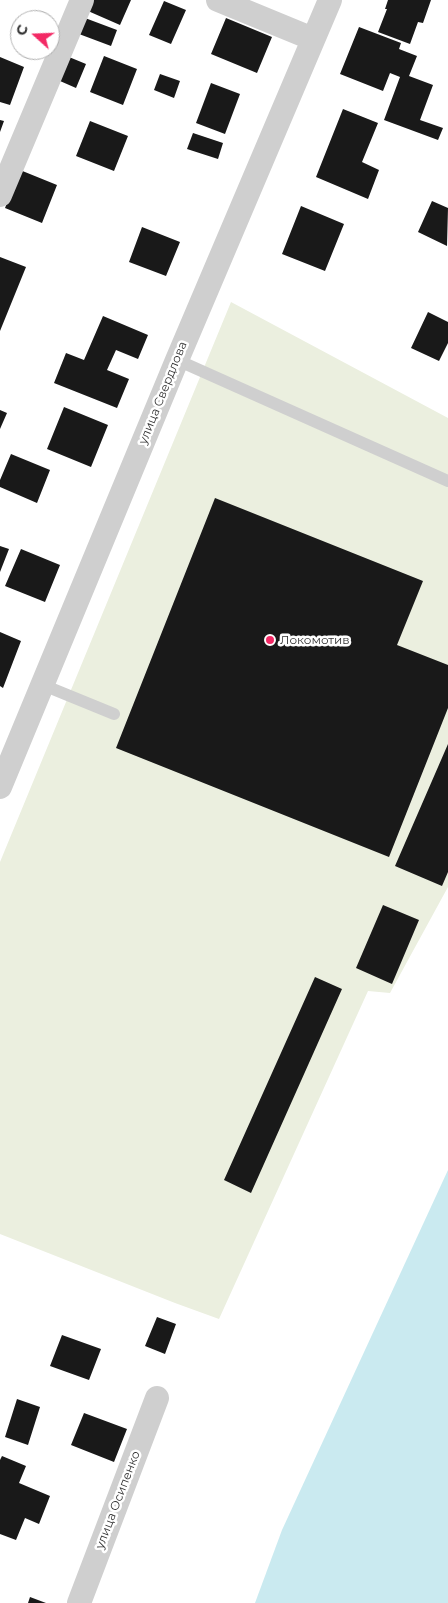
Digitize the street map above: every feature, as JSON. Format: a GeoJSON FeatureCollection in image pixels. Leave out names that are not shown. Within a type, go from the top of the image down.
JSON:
{"type":"FeatureCollection","features":[{"type":"Feature","properties":{"kind":"street"},"geometry":{"type":"LineString","coordinates":[[0,195],[82,0]]}},
{"type":"Feature","properties":{"kind":"street"},"geometry":{"type":"LineString","coordinates":[[218,0],[313,39]]}},
{"type":"Feature","properties":{"kind":"street","name":"улица Свердлова"},"geometry":{"type":"LineString","coordinates":[[0,787],[177,360],[330,0]]}},
{"type":"Feature","properties":{"kind":"street","name":"улица Осипенко"},"geometry":{"type":"LineString","coordinates":[[79,1603],[157,1398]]}},
{"type":"Feature","properties":{"kind":"lane"},"geometry":{"type":"LineString","coordinates":[[177,360],[448,481]]}},
{"type":"Feature","properties":{"kind":"lane"},"geometry":{"type":"LineString","coordinates":[[43,685],[114,714]]}},
{"type":"Feature","properties":{"kind":"green space","name":"Локомотив"},"geometry":{"type":"Polygon","coordinates":[[[231,302],[448,418],[448,887],[390,993],[368,991],[219,1319],[0,1234],[0,862],[231,302]]]}},
{"type":"Feature","properties":{"kind":"water"},"geometry":{"type":"Polygon","coordinates":[[[448,1170],[448,1603],[255,1603],[282,1530],[448,1170]]]}},
{"type":"Feature","properties":{"kind":"building"},"geometry":{"type":"Polygon","coordinates":[[[93,0],[131,0],[120,25],[88,11],[93,0]]]}},
{"type":"Feature","properties":{"kind":"building"},"geometry":{"type":"Polygon","coordinates":[[[388,0],[431,0],[423,23],[418,22],[410,44],[378,32],[387,9],[385,9],[388,0]]]}},
{"type":"Feature","properties":{"kind":"building"},"geometry":{"type":"Polygon","coordinates":[[[164,1],[186,10],[171,44],[149,35],[164,1]]]}},
{"type":"Feature","properties":{"kind":"building"},"geometry":{"type":"Polygon","coordinates":[[[85,18],[117,30],[111,46],[79,34],[85,18]]]}},
{"type":"Feature","properties":{"kind":"building"},"geometry":{"type":"Polygon","coordinates":[[[226,18],[272,37],[257,73],[211,54],[226,18]]]}},
{"type":"Feature","properties":{"kind":"building"},"geometry":{"type":"Polygon","coordinates":[[[359,27],[401,43],[399,49],[417,56],[409,76],[433,85],[420,120],[443,128],[438,140],[384,120],[400,77],[390,73],[383,91],[340,74],[359,27]]]}},
{"type":"Feature","properties":{"kind":"building"},"geometry":{"type":"Polygon","coordinates":[[[104,56],[137,69],[123,105],[90,92],[104,56]]]}},
{"type":"Feature","properties":{"kind":"building"},"geometry":{"type":"Polygon","coordinates":[[[0,57],[24,67],[10,105],[0,102],[0,57]]]}},
{"type":"Feature","properties":{"kind":"building"},"geometry":{"type":"Polygon","coordinates":[[[69,57],[86,64],[76,88],[60,81],[69,57]]]}},
{"type":"Feature","properties":{"kind":"building"},"geometry":{"type":"Polygon","coordinates":[[[160,74],[180,81],[174,98],[154,90],[160,74]]]}},
{"type":"Feature","properties":{"kind":"building"},"geometry":{"type":"Polygon","coordinates":[[[211,83],[240,94],[225,134],[196,123],[211,83]]]}},
{"type":"Feature","properties":{"kind":"building"},"geometry":{"type":"Polygon","coordinates":[[[343,109],[378,123],[362,162],[379,170],[368,199],[316,177],[343,109]]]}},
{"type":"Feature","properties":{"kind":"building"},"geometry":{"type":"Polygon","coordinates":[[[0,120],[4,121],[0,132],[0,120]]]}},
{"type":"Feature","properties":{"kind":"building"},"geometry":{"type":"Polygon","coordinates":[[[90,121],[128,136],[114,171],[76,156],[90,121]]]}},
{"type":"Feature","properties":{"kind":"building"},"geometry":{"type":"Polygon","coordinates":[[[193,133],[223,143],[218,159],[187,149],[193,133]]]}},
{"type":"Feature","properties":{"kind":"building"},"geometry":{"type":"Polygon","coordinates":[[[20,170],[57,185],[42,223],[5,208],[20,170]]]}},
{"type":"Feature","properties":{"kind":"building"},"geometry":{"type":"Polygon","coordinates":[[[432,201],[448,208],[447,246],[418,232],[432,201]]]}},
{"type":"Feature","properties":{"kind":"building"},"geometry":{"type":"Polygon","coordinates":[[[301,206],[344,224],[325,271],[282,254],[301,206]]]}},
{"type":"Feature","properties":{"kind":"building"},"geometry":{"type":"Polygon","coordinates":[[[142,227],[180,242],[166,276],[129,262],[142,227]]]}},
{"type":"Feature","properties":{"kind":"building"},"geometry":{"type":"Polygon","coordinates":[[[0,257],[26,267],[0,331],[0,257]]]}},
{"type":"Feature","properties":{"kind":"building"},"geometry":{"type":"Polygon","coordinates":[[[428,312],[448,322],[448,343],[439,361],[411,348],[428,312]]]}},
{"type":"Feature","properties":{"kind":"building"},"geometry":{"type":"Polygon","coordinates":[[[103,316],[148,335],[138,359],[116,350],[107,370],[129,379],[117,408],[54,383],[66,353],[84,360],[103,316]]]}},
{"type":"Feature","properties":{"kind":"building"},"geometry":{"type":"Polygon","coordinates":[[[64,407],[108,425],[91,467],[47,449],[64,407]]]}},
{"type":"Feature","properties":{"kind":"building"},"geometry":{"type":"Polygon","coordinates":[[[0,410],[7,413],[0,429],[0,410]]]}},
{"type":"Feature","properties":{"kind":"building"},"geometry":{"type":"Polygon","coordinates":[[[11,454],[50,470],[37,503],[0,487],[0,480],[11,454]]]}},
{"type":"Feature","properties":{"kind":"building"},"geometry":{"type":"Polygon","coordinates":[[[215,498],[423,581],[397,645],[448,665],[448,708],[389,857],[116,748],[215,498]]]}},
{"type":"Feature","properties":{"kind":"building"},"geometry":{"type":"Polygon","coordinates":[[[0,546],[9,549],[0,572],[0,546]]]}},
{"type":"Feature","properties":{"kind":"building"},"geometry":{"type":"Polygon","coordinates":[[[21,549],[60,565],[45,602],[5,586],[21,549]]]}},
{"type":"Feature","properties":{"kind":"building"},"geometry":{"type":"Polygon","coordinates":[[[0,632],[21,641],[3,688],[0,686],[0,632]]]}},
{"type":"Feature","properties":{"kind":"building"},"geometry":{"type":"Polygon","coordinates":[[[448,744],[448,872],[442,886],[395,866],[448,744]]]}},
{"type":"Feature","properties":{"kind":"building"},"geometry":{"type":"Polygon","coordinates":[[[383,905],[419,920],[392,984],[356,968],[383,905]]]}},
{"type":"Feature","properties":{"kind":"building"},"geometry":{"type":"Polygon","coordinates":[[[315,977],[342,989],[251,1193],[224,1180],[315,977]]]}},
{"type":"Feature","properties":{"kind":"building"},"geometry":{"type":"Polygon","coordinates":[[[157,1317],[176,1324],[165,1354],[145,1346],[157,1317]]]}},
{"type":"Feature","properties":{"kind":"building"},"geometry":{"type":"Polygon","coordinates":[[[62,1335],[101,1349],[89,1380],[50,1366],[62,1335]]]}},
{"type":"Feature","properties":{"kind":"building"},"geometry":{"type":"Polygon","coordinates":[[[17,1399],[40,1407],[28,1445],[5,1437],[17,1399]]]}},
{"type":"Feature","properties":{"kind":"building"},"geometry":{"type":"Polygon","coordinates":[[[84,1413],[127,1429],[114,1462],[71,1445],[84,1413]]]}},
{"type":"Feature","properties":{"kind":"building"},"geometry":{"type":"Polygon","coordinates":[[[2,1456],[26,1466],[19,1483],[50,1496],[39,1524],[25,1518],[16,1540],[0,1534],[0,1460],[2,1456]]]}},
{"type":"Feature","properties":{"kind":"building"},"geometry":{"type":"Polygon","coordinates":[[[30,1597],[46,1603],[28,1603],[30,1597]]]}},
{"type":"Feature","properties":{"kind":"place","name":"Локомотив"},"geometry":{"type":"Point","coordinates":[270,640]}}]}
